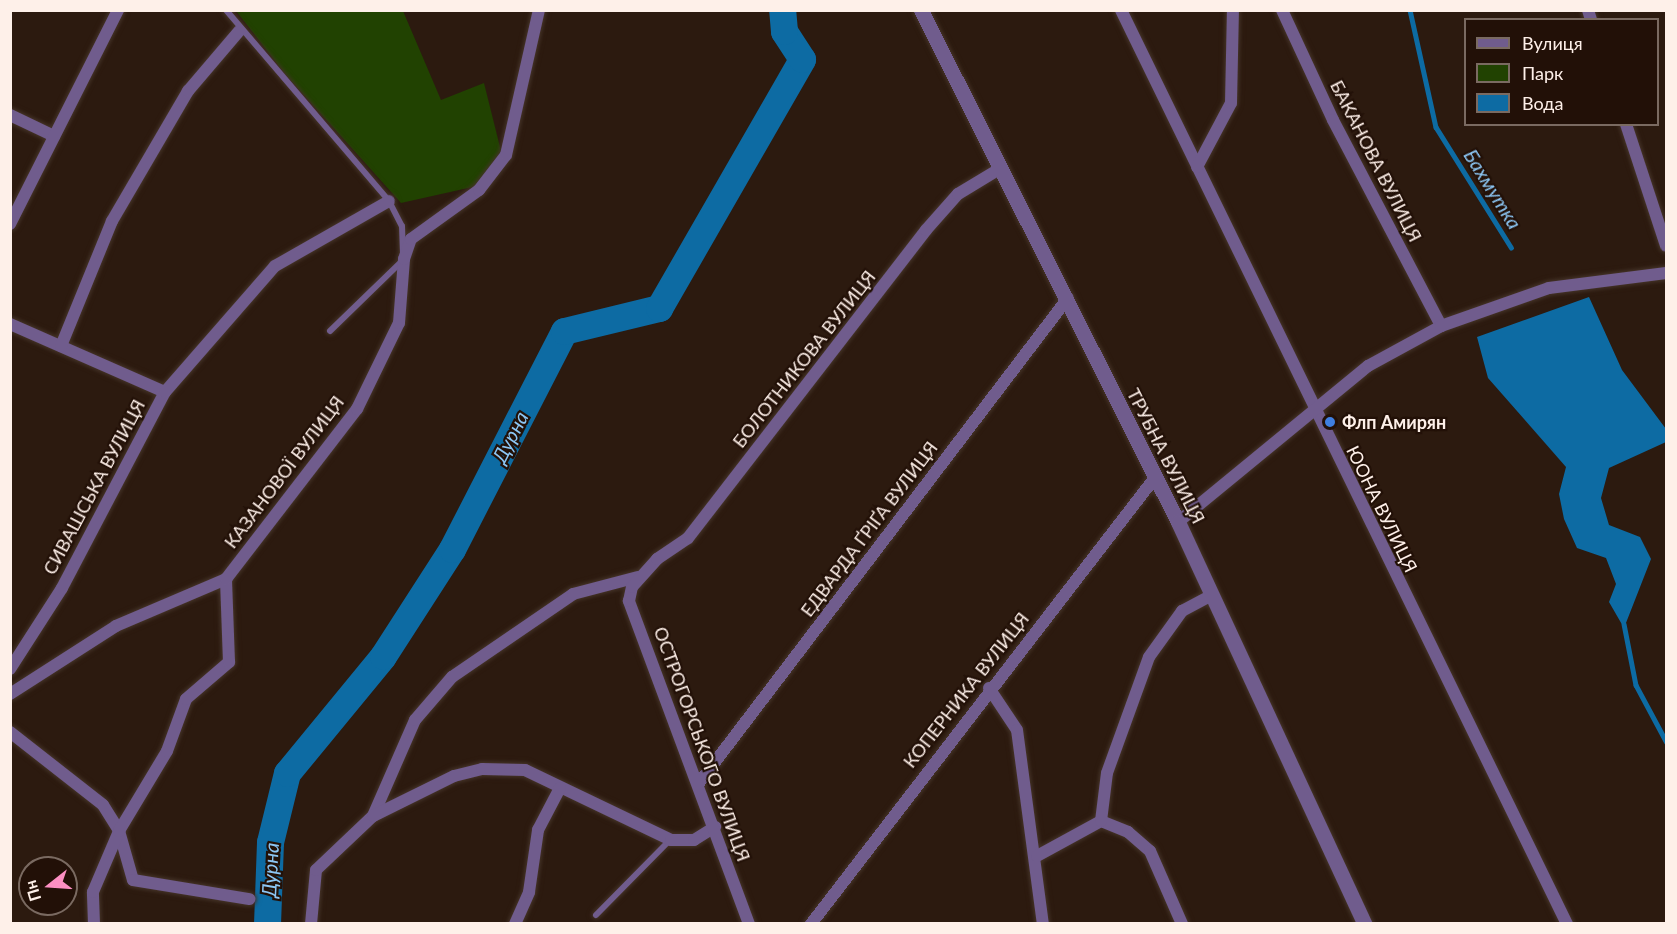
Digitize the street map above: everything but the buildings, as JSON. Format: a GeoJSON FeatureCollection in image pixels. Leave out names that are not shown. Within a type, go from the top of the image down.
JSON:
{"type":"FeatureCollection","features":[{"type":"Feature","properties":{"kind":"street"},"geometry":{"type":"LineString","coordinates":[[10,224],[118,10]]}},
{"type":"Feature","properties":{"kind":"street","name":"КАЗАНОВОЇ ВУЛИЦЯ"},"geometry":{"type":"LineString","coordinates":[[226,579],[357,409],[399,323],[404,259],[411,239],[480,190],[506,155],[539,10]]}},
{"type":"Feature","properties":{"kind":"street","name":"ТРУБНА ВУЛИЦЯ"},"geometry":{"type":"LineString","coordinates":[[921,10],[1068,298],[1153,480],[1178,522],[1365,924]]}},
{"type":"Feature","properties":{"kind":"street","name":"ЮОНА ВУЛИЦЯ"},"geometry":{"type":"LineString","coordinates":[[1121,10],[1313,411],[1568,924]]}},
{"type":"Feature","properties":{"kind":"street"},"geometry":{"type":"LineString","coordinates":[[1197,167],[1231,103],[1233,10]]}},
{"type":"Feature","properties":{"kind":"street","name":"БАКАНОВА ВУЛИЦЯ"},"geometry":{"type":"LineString","coordinates":[[1282,10],[1333,120],[1441,326]]}},
{"type":"Feature","properties":{"kind":"street"},"geometry":{"type":"LineString","coordinates":[[61,346],[112,221],[188,91],[239,31]]}},
{"type":"Feature","properties":{"kind":"street"},"geometry":{"type":"LineString","coordinates":[[10,116],[54,136]]}},
{"type":"Feature","properties":{"kind":"street"},"geometry":{"type":"LineString","coordinates":[[1627,126],[1666,246]]}},
{"type":"Feature","properties":{"kind":"street","name":"БОЛОТНИКОВА ВУЛИЦЯ"},"geometry":{"type":"LineString","coordinates":[[638,578],[688,538],[958,194],[1001,168]]}},
{"type":"Feature","properties":{"kind":"street","name":"СИВАШСЬКА ВУЛИЦЯ"},"geometry":{"type":"LineString","coordinates":[[10,669],[62,588],[165,392],[275,266],[389,201]]}},
{"type":"Feature","properties":{"kind":"street"},"geometry":{"type":"LineString","coordinates":[[1178,522],[1368,366],[1441,326],[1549,288],[1666,273]]}},
{"type":"Feature","properties":{"kind":"street","name":"ЕДВАРДА ҐРІҐА ВУЛИЦЯ"},"geometry":{"type":"LineString","coordinates":[[699,783],[1068,298]]}},
{"type":"Feature","properties":{"kind":"street"},"geometry":{"type":"LineString","coordinates":[[10,324],[165,392]]}},
{"type":"Feature","properties":{"kind":"street","name":"КОПЕРНИКА ВУЛИЦЯ"},"geometry":{"type":"LineString","coordinates":[[811,924],[989,688],[1153,480]]}},
{"type":"Feature","properties":{"kind":"street"},"geometry":{"type":"LineString","coordinates":[[373,816],[415,720],[452,677],[573,594],[638,578]]}},
{"type":"Feature","properties":{"kind":"street","name":"ОСТРОГОРСЬКОГО ВУЛИЦЯ"},"geometry":{"type":"LineString","coordinates":[[638,578],[629,601],[699,783],[749,924]]}},
{"type":"Feature","properties":{"kind":"street"},"geometry":{"type":"LineString","coordinates":[[10,694],[116,626],[226,579],[229,662],[186,699],[166,751],[119,831],[93,892],[94,924]]}},
{"type":"Feature","properties":{"kind":"street"},"geometry":{"type":"LineString","coordinates":[[1101,821],[1107,773],[1149,657],[1182,611],[1212,595]]}},
{"type":"Feature","properties":{"kind":"street"},"geometry":{"type":"LineString","coordinates":[[989,688],[1017,730],[1037,856],[1043,924]]}},
{"type":"Feature","properties":{"kind":"street"},"geometry":{"type":"LineString","coordinates":[[10,732],[103,805],[119,831],[133,880],[249,899]]}},
{"type":"Feature","properties":{"kind":"street"},"geometry":{"type":"LineString","coordinates":[[311,924],[316,870],[373,816],[454,776],[482,769],[525,770],[671,840],[694,840],[715,827]]}},
{"type":"Feature","properties":{"kind":"street"},"geometry":{"type":"LineString","coordinates":[[515,924],[529,892],[538,830],[560,788]]}},
{"type":"Feature","properties":{"kind":"street"},"geometry":{"type":"LineString","coordinates":[[1037,856],[1101,821]]}},
{"type":"Feature","properties":{"kind":"street"},"geometry":{"type":"LineString","coordinates":[[1101,821],[1128,832],[1150,851],[1182,924]]}},
{"type":"Feature","properties":{"kind":"lane"},"geometry":{"type":"LineString","coordinates":[[226,10],[239,31],[389,201],[402,226],[404,259],[330,331]]}},
{"type":"Feature","properties":{"kind":"lane"},"geometry":{"type":"LineString","coordinates":[[596,915],[671,840]]}},
{"type":"Feature","properties":{"kind":"green space"},"geometry":{"type":"Polygon","coordinates":[[[236,11],[403,11],[441,100],[484,83],[502,155],[477,186],[401,203],[286,75],[236,11]]]}},
{"type":"Feature","properties":{"kind":"water"},"geometry":{"type":"Polygon","coordinates":[[[1589,297],[1622,370],[1666,429],[1666,442],[1609,468],[1601,498],[1609,525],[1640,537],[1651,559],[1624,628],[1609,602],[1616,584],[1606,558],[1577,548],[1564,519],[1559,494],[1566,467],[1488,378],[1477,337],[1589,297]]]}},
{"type":"Feature","properties":{"kind":"waterway","name":"Дурна"},"geometry":{"type":"LineString","coordinates":[[267,924],[270,842],[287,773],[383,656],[452,549],[564,331],[659,308],[802,59],[784,31],[782,10]]}},
{"type":"Feature","properties":{"kind":"waterway","name":"Бахмутка"},"geometry":{"type":"LineString","coordinates":[[1410,10],[1436,127],[1511,247]]}},
{"type":"Feature","properties":{"kind":"waterway"},"geometry":{"type":"LineString","coordinates":[[1624,624],[1636,685],[1666,741]]}},
{"type":"Feature","properties":{"kind":"place","name":"Флп Амирян"},"geometry":{"type":"Point","coordinates":[1330,422]}}]}
